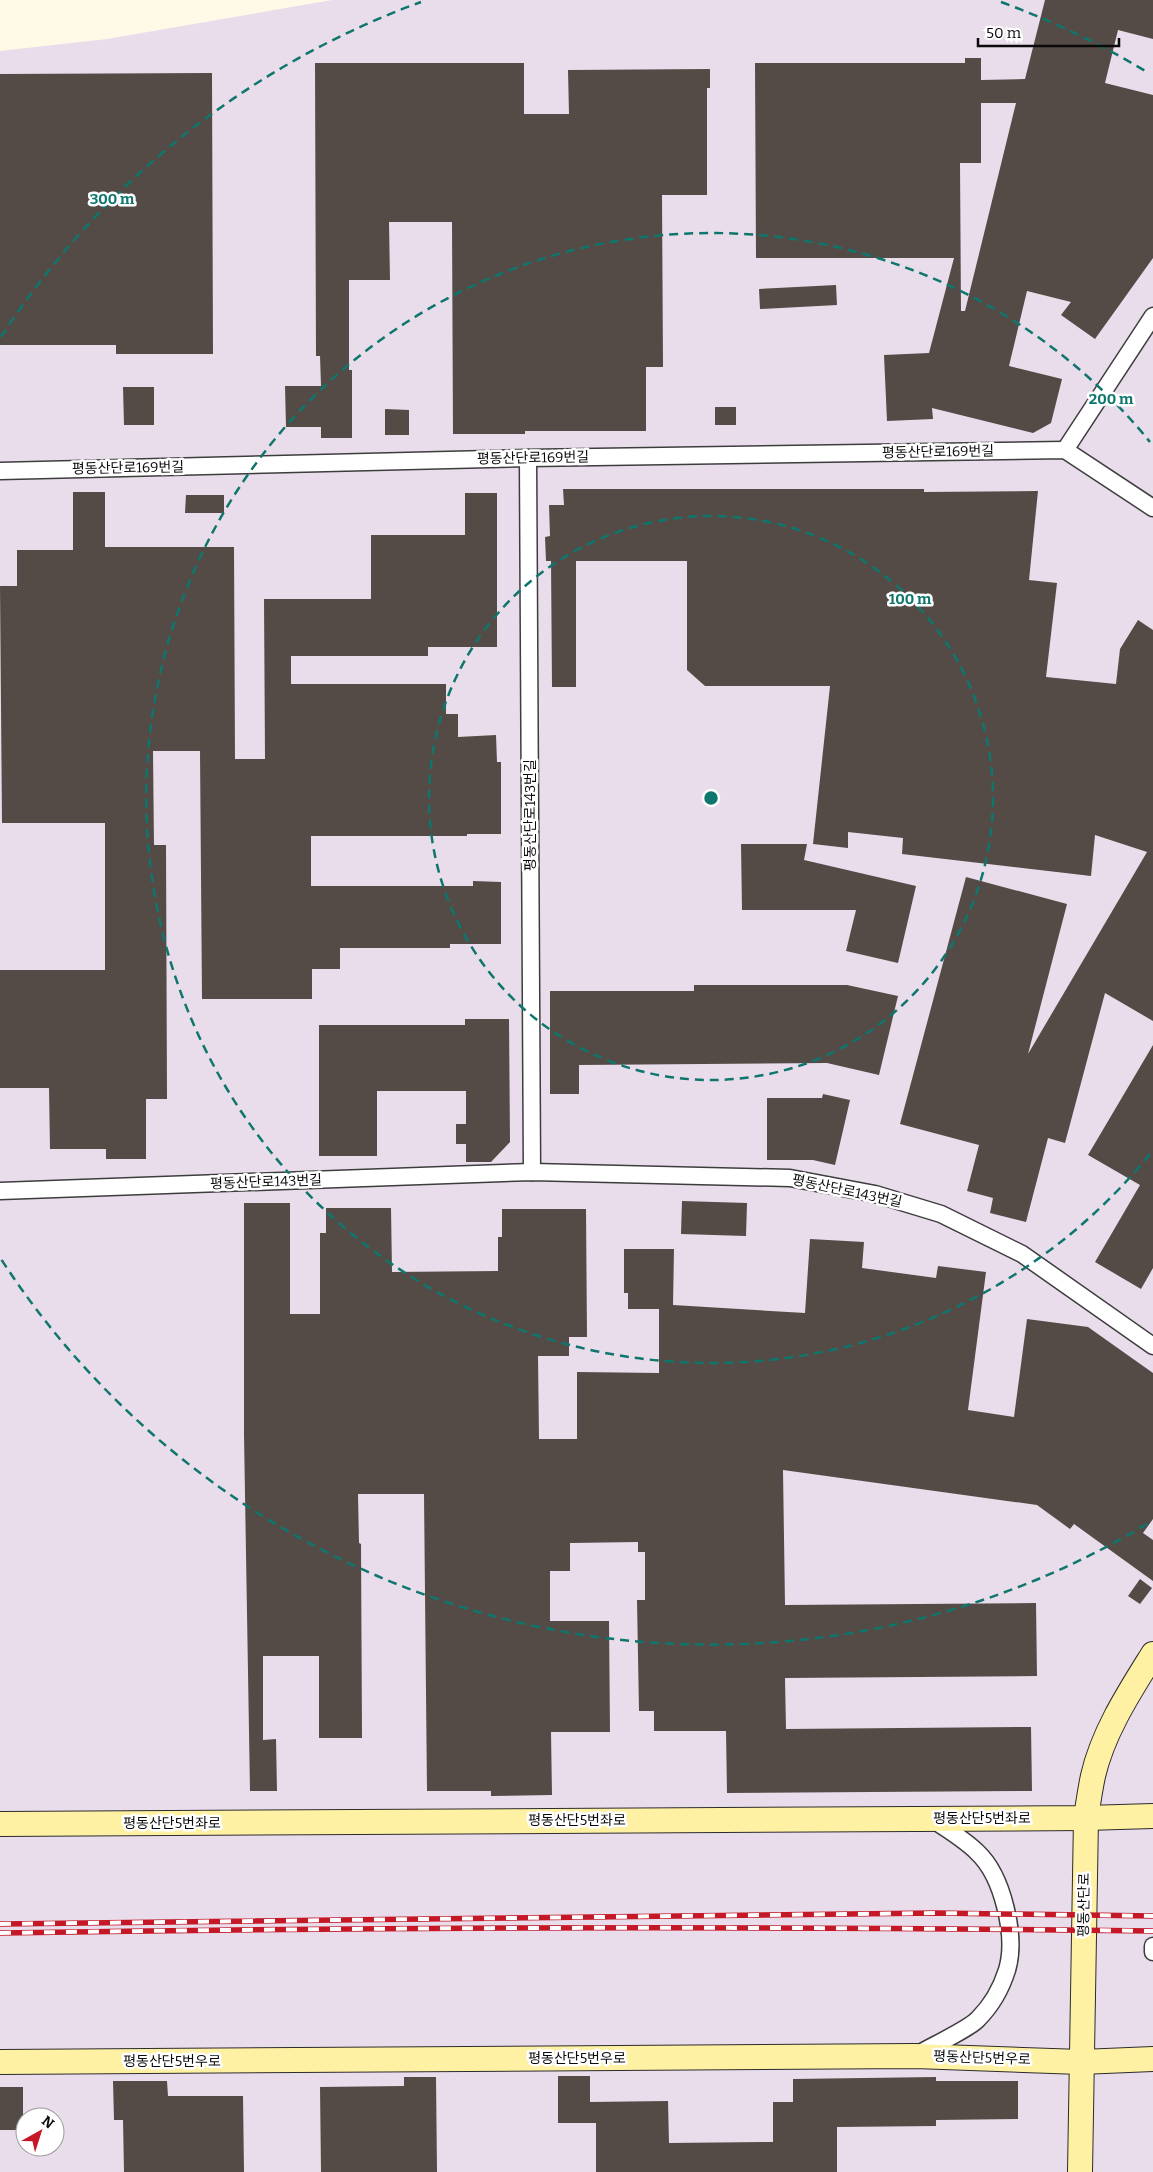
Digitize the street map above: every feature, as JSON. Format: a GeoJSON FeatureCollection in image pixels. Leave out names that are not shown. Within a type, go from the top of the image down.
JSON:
{"type":"FeatureCollection","features":[{"type":"Feature","properties":{"kind":"street"},"geometry":{"type":"LineString","coordinates":[[1153,316],[1065,450],[1153,508]]}},
{"type":"Feature","properties":{"kind":"street","name":"평동산단로169번길"},"geometry":{"type":"LineString","coordinates":[[0,471],[528,458],[1065,450]]}},
{"type":"Feature","properties":{"kind":"street","name":"평동산단로143번길"},"geometry":{"type":"LineString","coordinates":[[528,458],[532,1172]]}},
{"type":"Feature","properties":{"kind":"street","name":"평동산단로143번길"},"geometry":{"type":"LineString","coordinates":[[0,1191],[532,1172],[790,1178],[876,1194],[941,1214],[1022,1254],[1153,1346]]}},
{"type":"Feature","properties":{"kind":"street","name":"평동산단로"},"geometry":{"type":"LineString","coordinates":[[1080,2172],[1086,1818],[1093,1775],[1107,1738],[1128,1694],[1153,1654]]}},
{"type":"Feature","properties":{"kind":"street","name":"평동산단5번좌로"},"geometry":{"type":"LineString","coordinates":[[0,1824],[1086,1818],[1153,1816]]}},
{"type":"Feature","properties":{"kind":"street"},"geometry":{"type":"LineString","coordinates":[[915,2056],[977,2021],[998,1994],[1007,1968],[1009,1944],[1005,1902],[994,1874],[978,1852],[931,1818]]}},
{"type":"Feature","properties":{"kind":"street"},"geometry":{"type":"LineString","coordinates":[[1153,1946],[1153,1952]]}},
{"type":"Feature","properties":{"kind":"street","name":"평동산단5번우로"},"geometry":{"type":"LineString","coordinates":[[0,2062],[915,2056],[1081,2062],[1153,2059]]}},
{"type":"Feature","properties":{"kind":"shaded area"},"geometry":{"type":"Polygon","coordinates":[[[332,0],[1153,0],[1153,2172],[0,2172],[0,51],[107,39],[332,0]]]}},
{"type":"Feature","properties":{"kind":"building"},"geometry":{"type":"Polygon","coordinates":[[[1045,0],[1153,0],[1153,39],[1118,30],[1105,83],[1153,95],[1153,258],[1095,339],[1061,315],[1071,302],[1027,291],[1009,366],[1062,379],[1051,423],[1033,433],[932,408],[933,419],[887,421],[884,355],[929,353],[954,258],[756,258],[755,63],[965,63],[965,58],[981,58],[981,80],[1025,79],[1045,0]],[[981,103],[981,163],[960,163],[961,311],[965,311],[1016,103],[981,103]]]}},
{"type":"Feature","properties":{"kind":"building"},"geometry":{"type":"Polygon","coordinates":[[[315,63],[524,63],[524,114],[569,114],[568,70],[710,69],[710,88],[707,88],[707,195],[662,195],[663,367],[646,367],[646,431],[525,431],[525,434],[453,434],[452,222],[389,222],[390,280],[349,280],[349,370],[352,370],[352,438],[321,438],[321,427],[286,427],[285,386],[321,386],[320,356],[316,356],[315,63]]]}},
{"type":"Feature","properties":{"kind":"building"},"geometry":{"type":"Polygon","coordinates":[[[212,73],[213,354],[116,354],[116,345],[0,345],[0,74],[212,73]]]}},
{"type":"Feature","properties":{"kind":"building"},"geometry":{"type":"Polygon","coordinates":[[[836,285],[837,305],[760,309],[759,289],[836,285]]]}},
{"type":"Feature","properties":{"kind":"building"},"geometry":{"type":"Polygon","coordinates":[[[123,387],[154,387],[154,425],[124,425],[123,387]]]}},
{"type":"Feature","properties":{"kind":"building"},"geometry":{"type":"Polygon","coordinates":[[[715,407],[736,407],[736,425],[715,425],[715,407]]]}},
{"type":"Feature","properties":{"kind":"building"},"geometry":{"type":"Polygon","coordinates":[[[385,409],[409,410],[409,435],[385,435],[385,409]]]}},
{"type":"Feature","properties":{"kind":"building"},"geometry":{"type":"Polygon","coordinates":[[[563,489],[924,489],[924,492],[1038,491],[1029,580],[1057,583],[1046,677],[1116,684],[1120,649],[1138,620],[1153,630],[1153,1021],[1105,993],[1065,1143],[1048,1138],[1026,1222],[990,1213],[993,1198],[967,1191],[979,1145],[900,1124],[966,877],[1067,904],[1028,1054],[1147,852],[1095,835],[1091,876],[902,854],[903,838],[848,832],[848,848],[813,844],[830,686],[705,686],[687,670],[687,561],[576,561],[576,687],[552,687],[551,561],[546,561],[545,537],[550,536],[549,505],[564,505],[563,489]]]}},
{"type":"Feature","properties":{"kind":"building"},"geometry":{"type":"Polygon","coordinates":[[[73,492],[105,492],[105,547],[234,547],[235,759],[265,759],[264,599],[371,599],[371,535],[465,535],[465,493],[497,493],[497,647],[428,647],[428,656],[291,656],[291,684],[446,684],[446,714],[458,714],[458,737],[496,735],[497,762],[501,762],[501,834],[467,834],[467,836],[311,836],[311,886],[473,886],[473,881],[501,882],[501,944],[450,944],[450,948],[340,948],[340,969],[312,969],[312,999],[202,999],[200,751],[153,751],[154,845],[166,845],[167,1099],[146,1099],[146,1159],[106,1159],[106,1149],[50,1149],[49,1088],[0,1088],[0,970],[105,970],[105,823],[2,823],[0,586],[17,586],[17,550],[73,550],[73,492]]]}},
{"type":"Feature","properties":{"kind":"building"},"geometry":{"type":"Polygon","coordinates":[[[186,495],[224,495],[224,513],[185,513],[186,495]]]}},
{"type":"Feature","properties":{"kind":"building"},"geometry":{"type":"Polygon","coordinates":[[[741,844],[807,844],[804,860],[916,886],[898,963],[846,951],[856,910],[742,910],[741,844]]]}},
{"type":"Feature","properties":{"kind":"building"},"geometry":{"type":"Polygon","coordinates":[[[694,985],[847,985],[898,996],[879,1075],[827,1063],[579,1065],[579,1094],[550,1094],[550,991],[694,991],[694,985]]]}},
{"type":"Feature","properties":{"kind":"building"},"geometry":{"type":"Polygon","coordinates":[[[465,1019],[509,1019],[510,1142],[491,1162],[466,1162],[466,1144],[456,1144],[456,1124],[466,1124],[466,1091],[377,1091],[377,1156],[319,1156],[319,1025],[465,1025],[465,1019]]]}},
{"type":"Feature","properties":{"kind":"building"},"geometry":{"type":"Polygon","coordinates":[[[1153,1045],[1153,1268],[1141,1289],[1095,1262],[1140,1185],[1088,1155],[1153,1045]]]}},
{"type":"Feature","properties":{"kind":"building"},"geometry":{"type":"Polygon","coordinates":[[[823,1094],[850,1100],[835,1165],[813,1160],[767,1160],[767,1098],[822,1098],[823,1094]]]}},
{"type":"Feature","properties":{"kind":"building"},"geometry":{"type":"Polygon","coordinates":[[[682,1201],[747,1203],[746,1236],[681,1234],[682,1201]]]}},
{"type":"Feature","properties":{"kind":"building"},"geometry":{"type":"Polygon","coordinates":[[[244,1203],[290,1203],[290,1314],[320,1314],[320,1233],[326,1233],[326,1208],[391,1208],[392,1272],[498,1271],[498,1237],[502,1237],[502,1209],[586,1209],[587,1337],[569,1337],[569,1356],[538,1356],[539,1439],[577,1439],[577,1372],[659,1373],[659,1309],[628,1309],[628,1293],[624,1293],[624,1249],[674,1249],[673,1305],[805,1313],[810,1239],[864,1242],[862,1268],[936,1278],[938,1266],[986,1272],[968,1410],[1014,1417],[1027,1319],[1088,1327],[1153,1373],[1153,1519],[1143,1533],[1153,1540],[1153,1581],[1074,1524],[1070,1529],[1037,1505],[783,1470],[785,1605],[1036,1603],[1037,1676],[785,1678],[786,1729],[1031,1727],[1032,1791],[727,1793],[726,1731],[654,1731],[654,1711],[639,1711],[637,1600],[645,1600],[645,1552],[638,1552],[638,1542],[570,1543],[570,1571],[550,1571],[550,1621],[609,1621],[610,1732],[551,1732],[552,1795],[491,1796],[491,1791],[427,1791],[424,1494],[358,1494],[359,1543],[361,1544],[362,1738],[319,1738],[319,1656],[263,1656],[263,1740],[276,1739],[277,1791],[250,1791],[244,1435],[244,1203]]]}},
{"type":"Feature","properties":{"kind":"building"},"geometry":{"type":"Polygon","coordinates":[[[1140,1579],[1152,1588],[1140,1604],[1128,1596],[1140,1579]]]}},
{"type":"Feature","properties":{"kind":"building"},"geometry":{"type":"Polygon","coordinates":[[[558,2076],[590,2076],[590,2102],[668,2101],[669,2143],[773,2142],[773,2102],[793,2102],[793,2079],[936,2077],[936,2081],[1018,2081],[1018,2119],[936,2120],[936,2126],[837,2127],[837,2172],[596,2172],[596,2123],[558,2123],[558,2076]]]}},
{"type":"Feature","properties":{"kind":"building"},"geometry":{"type":"Polygon","coordinates":[[[404,2077],[436,2077],[437,2172],[321,2172],[320,2087],[404,2086],[404,2077]]]}},
{"type":"Feature","properties":{"kind":"building"},"geometry":{"type":"Polygon","coordinates":[[[113,2081],[167,2081],[168,2096],[243,2096],[244,2172],[124,2172],[123,2120],[114,2120],[113,2081]]]}},
{"type":"Feature","properties":{"kind":"building"},"geometry":{"type":"Polygon","coordinates":[[[0,2087],[23,2087],[23,2107],[15,2107],[15,2130],[0,2130],[0,2087]]]}},
{"type":"Feature","properties":{"kind":"railway"},"geometry":{"type":"LineString","coordinates":[[0,1924],[936,1913],[1153,1916]]}},
{"type":"Feature","properties":{"kind":"railway"},"geometry":{"type":"LineString","coordinates":[[0,1933],[576,1928],[865,1928],[1153,1931]]}}]}
